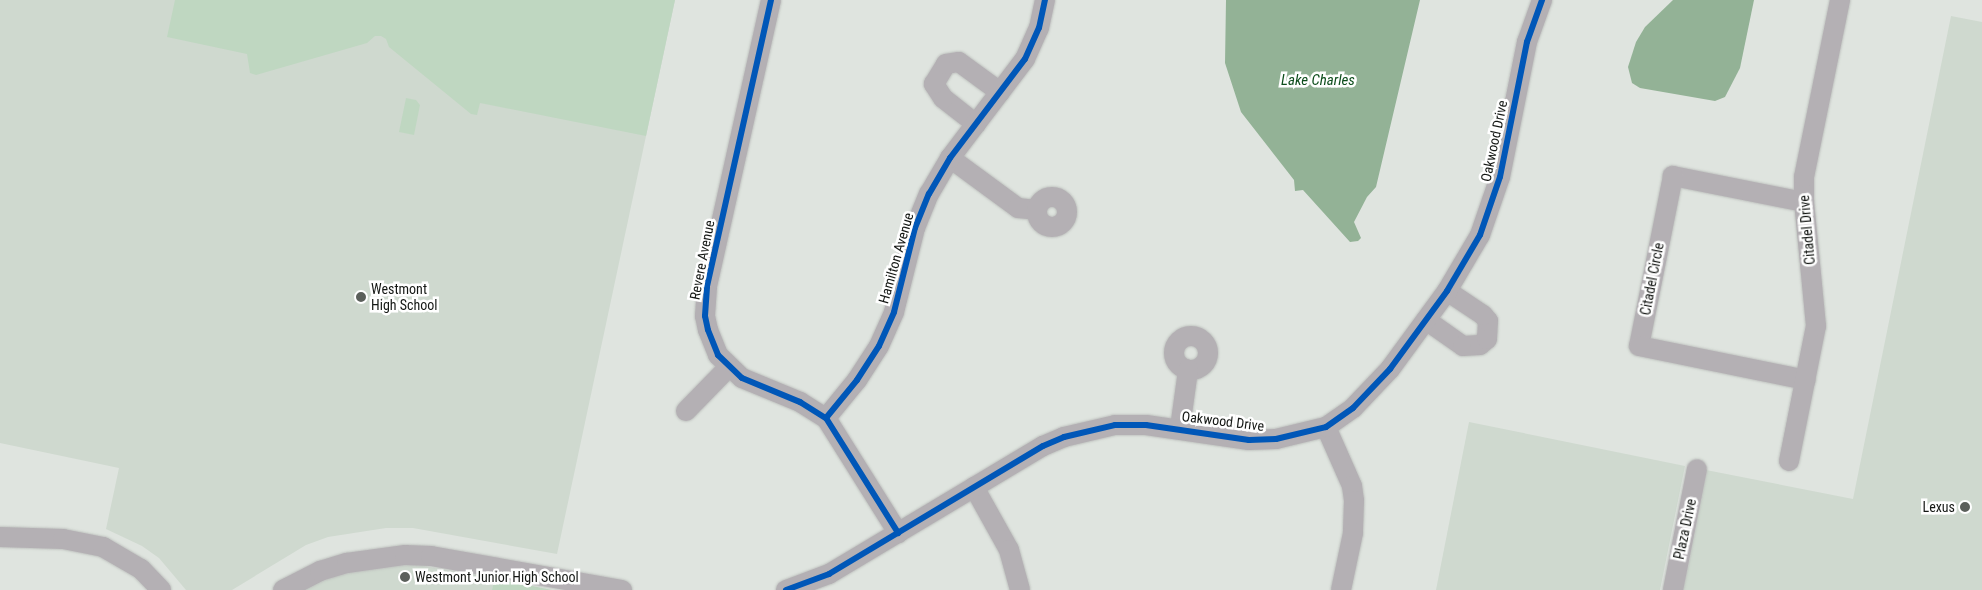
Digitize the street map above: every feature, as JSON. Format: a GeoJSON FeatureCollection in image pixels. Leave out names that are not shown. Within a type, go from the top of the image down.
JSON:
{"type":"FeatureCollection","features":[{"type":"Feature","properties":{"kind":"street","name":"Revere Avenue"},"geometry":{"type":"LineString","coordinates":[[770,0],[705,301],[705,316],[712,343],[728,368],[742,378],[800,402],[826,418],[898,534]]}},
{"type":"Feature","properties":{"kind":"street","name":"Hamilton Avenue"},"geometry":{"type":"LineString","coordinates":[[826,418],[857,380],[879,346],[900,293],[920,213],[950,158],[1000,92],[1034,41],[1045,0]]}},
{"type":"Feature","properties":{"kind":"street","name":"Oakwood Drive"},"geometry":{"type":"LineString","coordinates":[[786,590],[829,574],[1043,446],[1091,429],[1146,424],[1263,440],[1326,426],[1371,391],[1426,320],[1469,258],[1495,195],[1527,42],[1542,0]]}},
{"type":"Feature","properties":{"kind":"street","name":"Citadel Drive"},"geometry":{"type":"LineString","coordinates":[[1789,461],[1816,326],[1804,202],[1804,177],[1840,0]]}},
{"type":"Feature","properties":{"kind":"street"},"geometry":{"type":"LineString","coordinates":[[976,124],[943,98],[934,84],[946,64],[959,62],[1000,92]]}},
{"type":"Feature","properties":{"kind":"street"},"geometry":{"type":"LineString","coordinates":[[950,158],[1018,208],[1036,210]]}},
{"type":"Feature","properties":{"kind":"street","name":"Citadel Circle"},"geometry":{"type":"LineString","coordinates":[[1804,202],[1673,176],[1639,346],[1806,380]]}},
{"type":"Feature","properties":{"kind":"street"},"geometry":{"type":"LineString","coordinates":[[1426,320],[1463,346],[1480,345],[1487,339],[1488,322],[1483,315],[1447,291]]}},
{"type":"Feature","properties":{"kind":"street"},"geometry":{"type":"LineString","coordinates":[[686,411],[728,368]]}},
{"type":"Feature","properties":{"kind":"street"},"geometry":{"type":"LineString","coordinates":[[1180,428],[1188,370]]}},
{"type":"Feature","properties":{"kind":"street"},"geometry":{"type":"LineString","coordinates":[[1326,426],[1352,486],[1354,501],[1353,532],[1341,590]]}},
{"type":"Feature","properties":{"kind":"street","name":"Plaza Drive"},"geometry":{"type":"LineString","coordinates":[[1672,590],[1697,469]]}},
{"type":"Feature","properties":{"kind":"street"},"geometry":{"type":"LineString","coordinates":[[974,487],[1009,550],[1020,590]]}},
{"type":"Feature","properties":{"kind":"street"},"geometry":{"type":"LineString","coordinates":[[0,537],[63,538],[104,547],[141,568],[161,590]]}},
{"type":"Feature","properties":{"kind":"street"},"geometry":{"type":"LineString","coordinates":[[283,590],[320,571],[347,563],[405,555],[431,556],[622,590]]}},
{"type":"Feature","properties":{"kind":"shaded area","name":"Westmont High School"},"geometry":{"type":"Polygon","coordinates":[[[0,0],[675,0],[557,554],[413,528],[386,528],[328,537],[306,545],[232,590],[186,590],[159,558],[142,546],[106,529],[119,468],[0,443],[0,0]]]}},
{"type":"Feature","properties":{"kind":"shaded area"},"geometry":{"type":"Polygon","coordinates":[[[175,0],[675,0],[646,136],[480,103],[477,115],[471,114],[389,47],[386,39],[381,36],[375,36],[367,43],[256,75],[250,73],[247,54],[167,37],[175,0]]]}},
{"type":"Feature","properties":{"kind":"shaded area"},"geometry":{"type":"Polygon","coordinates":[[[1951,16],[1982,22],[1982,590],[1682,590],[1706,470],[1853,499],[1951,16]]]}},
{"type":"Feature","properties":{"kind":"shaded area"},"geometry":{"type":"Polygon","coordinates":[[[406,98],[416,100],[420,105],[414,135],[399,132],[406,98]]]}},
{"type":"Feature","properties":{"kind":"shaded area"},"geometry":{"type":"Polygon","coordinates":[[[1469,422],[1685,466],[1660,590],[1436,590],[1469,422]]]}},
{"type":"Feature","properties":{"kind":"shaded area","name":"Westmont Junior High School"},"geometry":{"type":"Polygon","coordinates":[[[411,564],[494,578],[492,590],[298,590],[351,569],[411,564]]]}},
{"type":"Feature","properties":{"kind":"shaded area"},"geometry":{"type":"Polygon","coordinates":[[[494,578],[552,590],[492,590],[494,578]]]}},
{"type":"Feature","properties":{"kind":"water","name":"Lake Charles"},"geometry":{"type":"Polygon","coordinates":[[[1226,0],[1420,0],[1376,187],[1367,197],[1354,222],[1361,238],[1358,241],[1350,242],[1303,190],[1295,191],[1294,180],[1241,112],[1225,63],[1226,0]]]}},
{"type":"Feature","properties":{"kind":"water"},"geometry":{"type":"Polygon","coordinates":[[[1673,0],[1754,0],[1740,68],[1725,97],[1715,101],[1640,88],[1632,83],[1628,67],[1636,42],[1645,27],[1673,0]]]}},
{"type":"Feature","properties":{"kind":"cycle path"},"geometry":{"type":"LineString","coordinates":[[771,0],[707,287],[705,316],[708,330],[718,355],[742,378],[800,402],[826,418],[898,533]]}},
{"type":"Feature","properties":{"kind":"cycle path"},"geometry":{"type":"LineString","coordinates":[[826,418],[857,380],[879,346],[894,312],[915,228],[929,194],[950,158],[1025,59],[1039,28],[1045,0]]}},
{"type":"Feature","properties":{"kind":"cycle path"},"geometry":{"type":"LineString","coordinates":[[786,590],[829,574],[1043,446],[1064,437],[1115,425],[1146,425],[1249,440],[1276,439],[1326,427],[1353,408],[1390,369],[1447,291],[1480,235],[1500,177],[1527,42],[1542,0]]}},
{"type":"Feature","properties":{"kind":"place","name":"Westmont High School"},"geometry":{"type":"Point","coordinates":[361,297]}},
{"type":"Feature","properties":{"kind":"place","name":"Lexus"},"geometry":{"type":"Point","coordinates":[1965,507]}},
{"type":"Feature","properties":{"kind":"place","name":"Westmont Junior High School"},"geometry":{"type":"Point","coordinates":[405,577]}}]}
